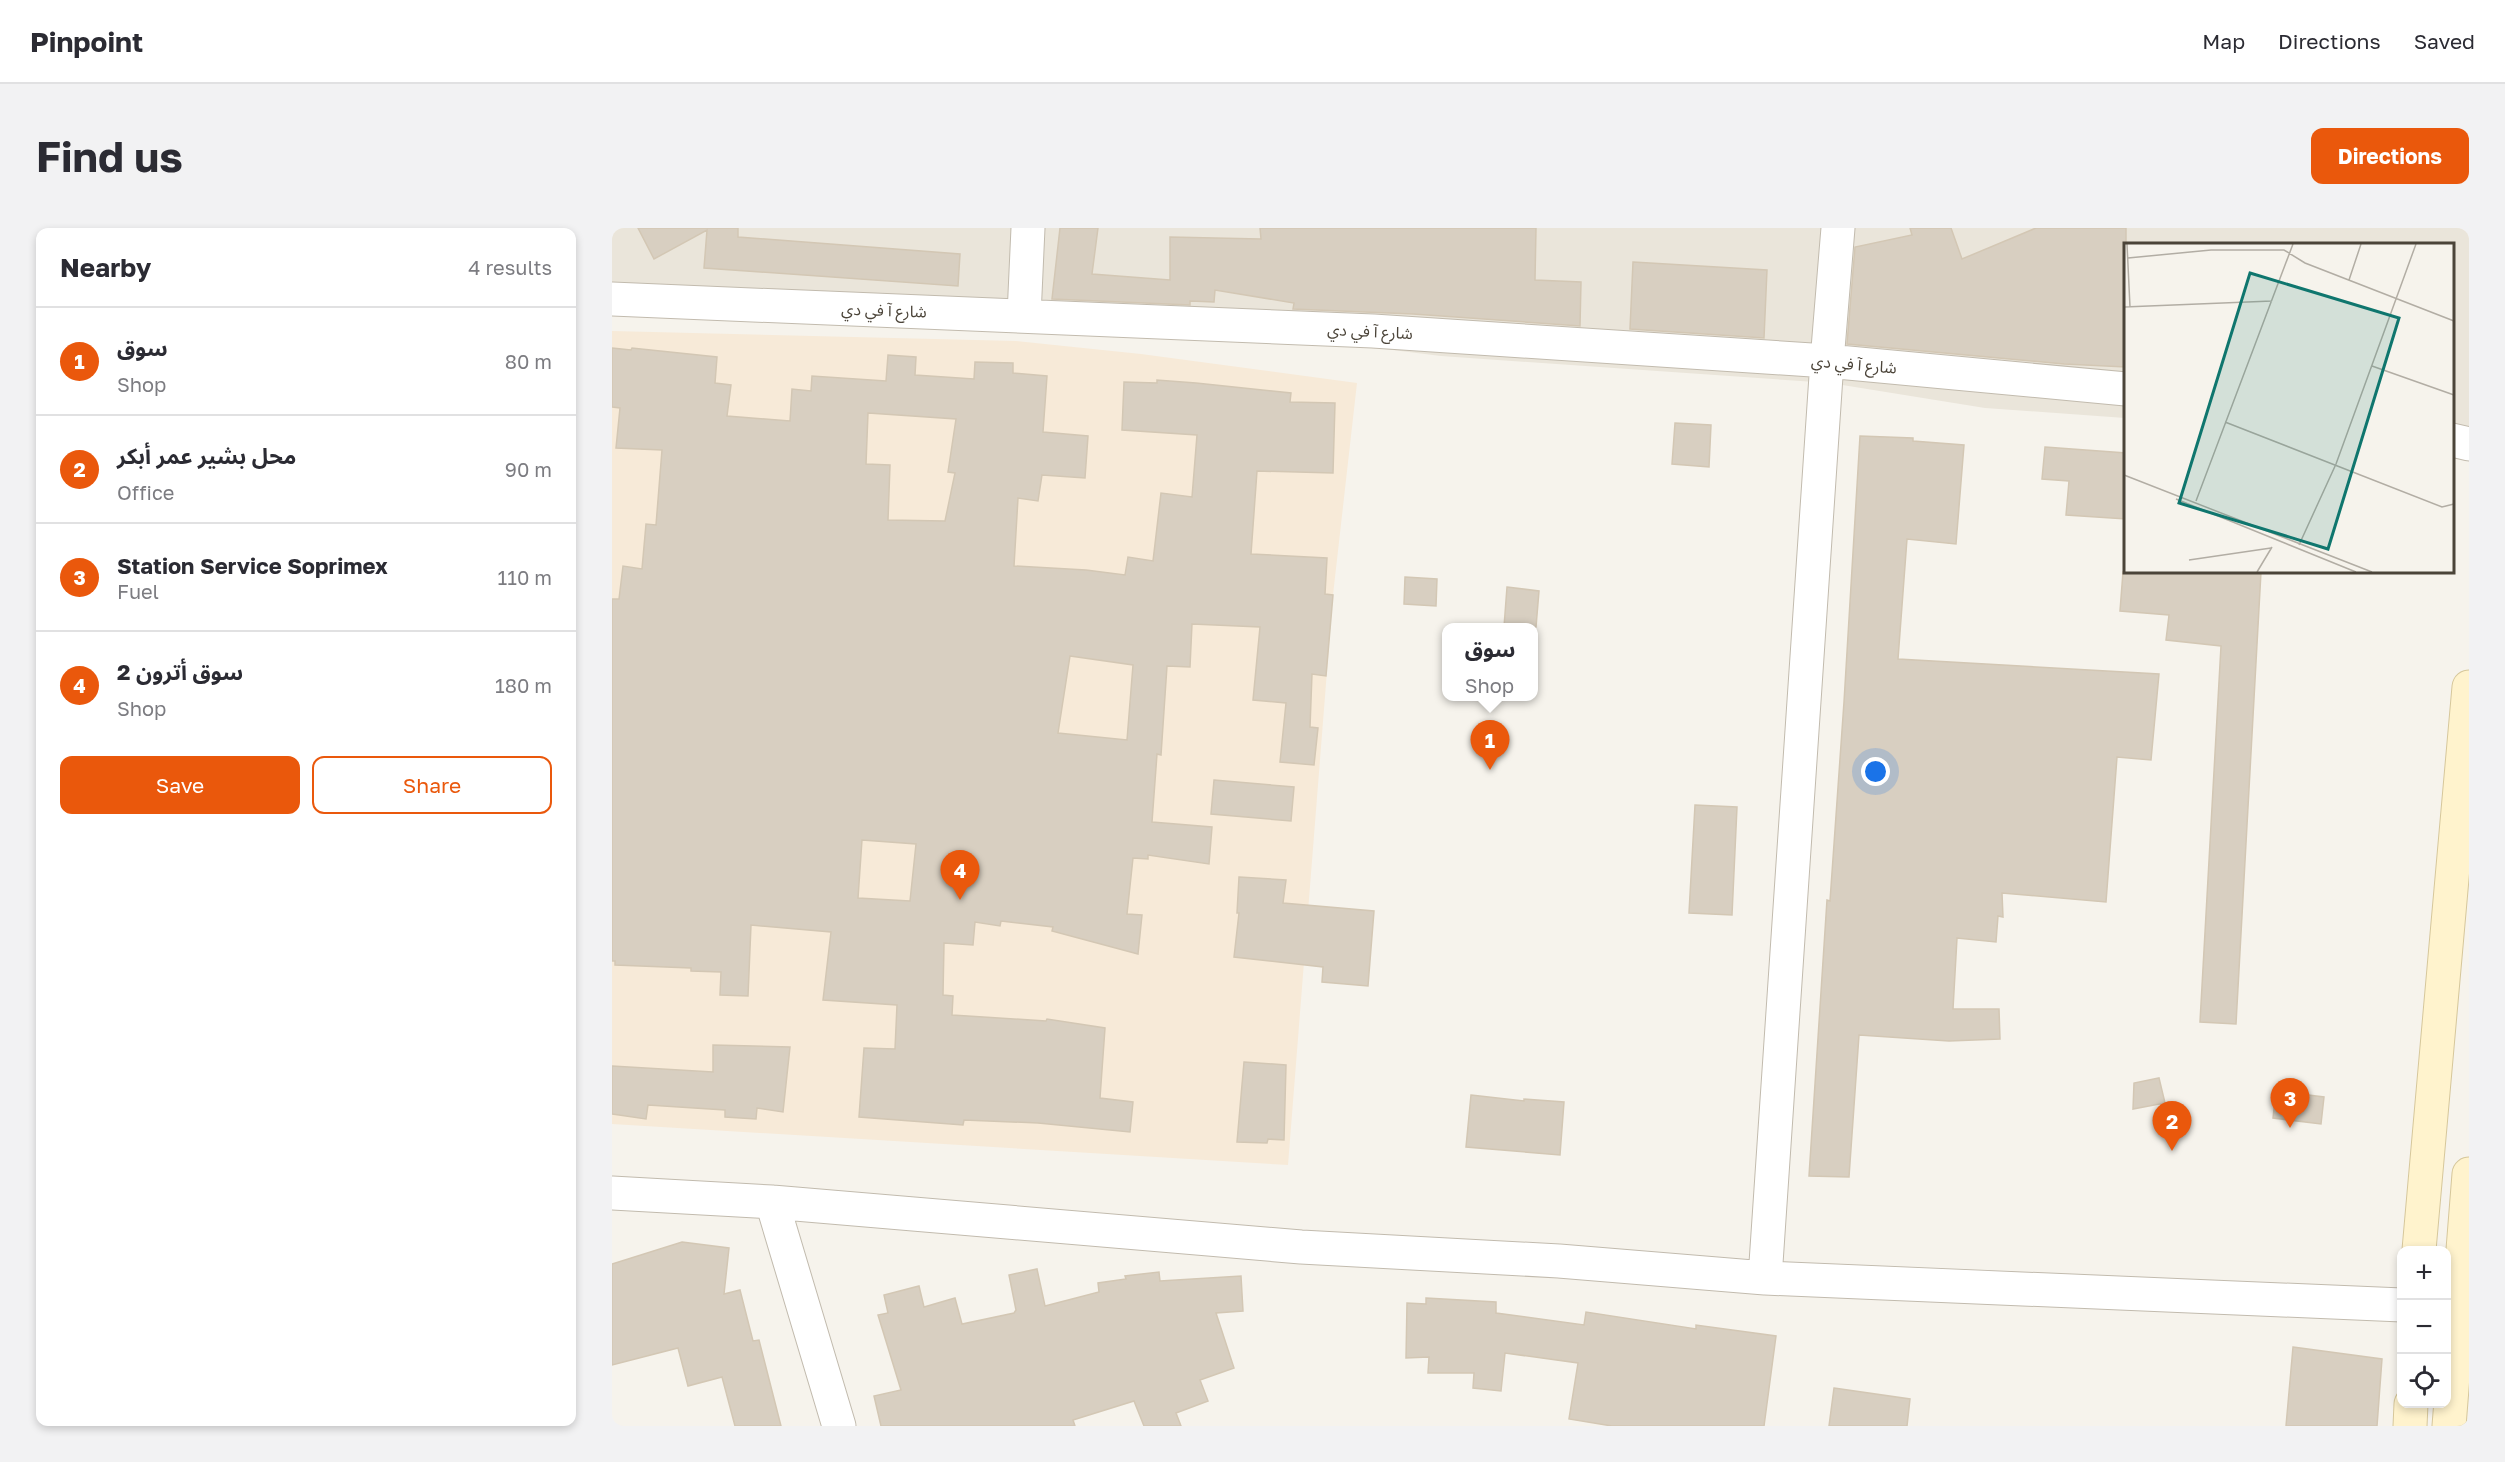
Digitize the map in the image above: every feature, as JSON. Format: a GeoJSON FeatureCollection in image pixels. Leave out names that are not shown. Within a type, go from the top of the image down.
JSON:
{"type":"FeatureCollection","features":[{"type":"Feature","properties":{"kind":"main road"},"geometry":{"type":"LineString","coordinates":[[2419,1246],[2469,687]]}},
{"type":"Feature","properties":{"kind":"main road"},"geometry":{"type":"LineString","coordinates":[[2449,1426],[2469,1174]]}},
{"type":"Feature","properties":{"kind":"main road"},"geometry":{"type":"LineString","coordinates":[[2410,1426],[2411,1408]]}},
{"type":"Feature","properties":{"kind":"street"},"geometry":{"type":"LineString","coordinates":[[1024,316],[1028,228]]}},
{"type":"Feature","properties":{"kind":"street"},"geometry":{"type":"LineString","coordinates":[[1766,1278],[1827,361],[1838,228]]}},
{"type":"Feature","properties":{"kind":"street","name":"شارع آ في دي"},"geometry":{"type":"LineString","coordinates":[[612,299],[1373,331],[1827,361],[2124,389]]}},
{"type":"Feature","properties":{"kind":"street"},"geometry":{"type":"LineString","coordinates":[[2454,440],[2469,444]]}},
{"type":"Feature","properties":{"kind":"street"},"geometry":{"type":"LineString","coordinates":[[612,1193],[772,1202],[1301,1247],[1559,1261],[1766,1278],[2397,1305]]}},
{"type":"Feature","properties":{"kind":"street"},"geometry":{"type":"LineString","coordinates":[[772,1202],[838,1426]]}},
{"type":"Feature","properties":{"kind":"shaded area"},"geometry":{"type":"Polygon","coordinates":[[[612,228],[2469,228],[2469,443],[2454,441],[2454,243],[2124,243],[2124,418],[1985,408],[1830,383],[1441,356],[1344,344],[612,302],[612,228]]]}},
{"type":"Feature","properties":{"kind":"shaded area"},"geometry":{"type":"Polygon","coordinates":[[[612,331],[1016,341],[1141,354],[1357,383],[1333,595],[1288,1165],[612,1124],[612,331]]]}},
{"type":"Feature","properties":{"kind":"building"},"geometry":{"type":"Polygon","coordinates":[[[638,228],[738,228],[738,237],[960,254],[958,286],[704,268],[707,230],[654,259],[638,228]]]}},
{"type":"Feature","properties":{"kind":"building"},"geometry":{"type":"Polygon","coordinates":[[[1060,228],[1098,228],[1092,274],[1170,280],[1170,237],[1261,239],[1260,228],[1536,228],[1535,280],[1581,282],[1580,326],[1413,314],[1293,309],[1294,303],[1215,290],[1214,302],[1190,301],[1190,305],[1052,299],[1060,228]]]}},
{"type":"Feature","properties":{"kind":"building"},"geometry":{"type":"Polygon","coordinates":[[[1910,228],[1951,228],[1962,259],[2036,228],[2126,228],[2124,367],[2064,364],[1847,344],[1855,247],[1912,235],[1910,228]]]}},
{"type":"Feature","properties":{"kind":"building"},"geometry":{"type":"Polygon","coordinates":[[[1633,262],[1767,270],[1764,338],[1630,329],[1633,262]]]}},
{"type":"Feature","properties":{"kind":"building"},"geometry":{"type":"Polygon","coordinates":[[[612,348],[717,357],[715,383],[731,385],[727,416],[790,421],[792,389],[811,391],[812,376],[886,381],[888,355],[916,357],[915,375],[974,379],[975,362],[1013,363],[1013,373],[1047,376],[1043,432],[1088,436],[1085,478],[1042,475],[1038,501],[1018,498],[1014,566],[1086,570],[1125,575],[1128,557],[1153,561],[1161,493],[1192,497],[1197,435],[1122,430],[1124,382],[1157,383],[1157,380],[1196,383],[1291,393],[1290,402],[1335,403],[1333,473],[1257,471],[1251,554],[1327,558],[1325,594],[1333,595],[1326,676],[1312,674],[1310,727],[1318,728],[1314,765],[1280,762],[1286,703],[1253,700],[1260,627],[1192,624],[1190,667],[1167,666],[1161,755],[1157,754],[1152,822],[1212,827],[1209,864],[1148,855],[1148,859],[1133,858],[1127,914],[1142,915],[1138,954],[1052,931],[1053,927],[1001,921],[1000,926],[975,922],[973,945],[944,943],[943,995],[953,996],[952,1015],[1046,1021],[1047,1019],[1105,1028],[1100,1098],[1133,1102],[1130,1132],[1038,1123],[964,1120],[963,1125],[859,1117],[864,1048],[895,1049],[897,1005],[823,1000],[831,932],[751,925],[748,996],[720,995],[721,972],[691,971],[691,968],[615,965],[615,961],[612,961],[612,599],[619,599],[623,566],[642,569],[646,524],[656,525],[662,450],[616,448],[620,408],[612,407],[612,348]],[[868,413],[866,464],[890,465],[888,520],[945,521],[955,473],[948,472],[956,419],[868,413]],[[1070,656],[1058,733],[1127,740],[1133,665],[1070,656]],[[862,840],[858,898],[910,901],[916,844],[862,840]]]}},
{"type":"Feature","properties":{"kind":"building"},"geometry":{"type":"Polygon","coordinates":[[[1675,423],[1711,425],[1709,467],[1672,464],[1675,423]]]}},
{"type":"Feature","properties":{"kind":"building"},"geometry":{"type":"Polygon","coordinates":[[[1860,436],[1913,438],[1913,441],[1964,445],[1956,544],[1907,539],[1898,659],[2159,674],[2151,760],[2117,757],[2106,902],[2002,893],[2003,917],[1998,916],[1996,942],[1957,938],[1953,1009],[1999,1009],[2000,1039],[1949,1041],[1859,1035],[1849,1177],[1809,1176],[1827,900],[1830,901],[1844,702],[1860,436]]]}},
{"type":"Feature","properties":{"kind":"building"},"geometry":{"type":"Polygon","coordinates":[[[2045,447],[2124,453],[2124,519],[2066,515],[2069,481],[2042,479],[2045,447]]]}},
{"type":"Feature","properties":{"kind":"building"},"geometry":{"type":"Polygon","coordinates":[[[2123,572],[2261,573],[2236,1024],[2200,1022],[2221,646],[2166,640],[2169,615],[2120,611],[2123,572]]]}},
{"type":"Feature","properties":{"kind":"building"},"geometry":{"type":"Polygon","coordinates":[[[1405,577],[1437,579],[1436,606],[1404,604],[1405,577]]]}},
{"type":"Feature","properties":{"kind":"building"},"geometry":{"type":"Polygon","coordinates":[[[1507,587],[1539,591],[1536,623],[1504,623],[1507,587]]]}},
{"type":"Feature","properties":{"kind":"building"},"geometry":{"type":"Polygon","coordinates":[[[1214,780],[1294,787],[1291,821],[1211,814],[1214,780]]]}},
{"type":"Feature","properties":{"kind":"building"},"geometry":{"type":"Polygon","coordinates":[[[1695,805],[1737,807],[1732,915],[1689,913],[1695,805]]]}},
{"type":"Feature","properties":{"kind":"building"},"geometry":{"type":"Polygon","coordinates":[[[1239,877],[1286,880],[1283,903],[1374,911],[1368,986],[1322,982],[1323,967],[1234,957],[1239,913],[1237,913],[1239,877]]]}},
{"type":"Feature","properties":{"kind":"building"},"geometry":{"type":"Polygon","coordinates":[[[713,1045],[790,1047],[783,1112],[757,1108],[756,1119],[725,1117],[725,1110],[648,1105],[646,1119],[612,1114],[612,1066],[713,1072],[713,1045]]]}},
{"type":"Feature","properties":{"kind":"building"},"geometry":{"type":"Polygon","coordinates":[[[1244,1062],[1286,1065],[1284,1140],[1268,1139],[1267,1143],[1237,1142],[1244,1062]]]}},
{"type":"Feature","properties":{"kind":"building"},"geometry":{"type":"Polygon","coordinates":[[[2159,1078],[2165,1103],[2133,1109],[2134,1083],[2159,1078]]]}},
{"type":"Feature","properties":{"kind":"building"},"geometry":{"type":"Polygon","coordinates":[[[2276,1091],[2324,1097],[2321,1124],[2273,1118],[2276,1091]]]}},
{"type":"Feature","properties":{"kind":"building"},"geometry":{"type":"Polygon","coordinates":[[[1471,1095],[1524,1101],[1524,1099],[1564,1102],[1560,1155],[1466,1147],[1471,1095]]]}},
{"type":"Feature","properties":{"kind":"building"},"geometry":{"type":"Polygon","coordinates":[[[682,1242],[729,1248],[724,1294],[740,1290],[753,1341],[759,1340],[781,1426],[735,1426],[722,1377],[688,1386],[678,1348],[612,1365],[612,1264],[682,1242]]]}},
{"type":"Feature","properties":{"kind":"building"},"geometry":{"type":"Polygon","coordinates":[[[1037,1269],[1045,1306],[1099,1292],[1098,1283],[1126,1279],[1125,1276],[1159,1272],[1160,1281],[1241,1276],[1243,1311],[1216,1313],[1234,1368],[1200,1380],[1208,1401],[1176,1413],[1181,1426],[1144,1426],[1134,1401],[1073,1420],[1075,1426],[881,1426],[874,1396],[901,1390],[878,1315],[888,1313],[884,1295],[919,1286],[924,1307],[955,1298],[962,1324],[1014,1313],[1016,1310],[1009,1275],[1037,1269]]]}},
{"type":"Feature","properties":{"kind":"building"},"geometry":{"type":"Polygon","coordinates":[[[1426,1298],[1496,1302],[1496,1313],[1584,1325],[1586,1312],[1696,1329],[1696,1325],[1776,1336],[1764,1426],[1612,1426],[1569,1419],[1578,1363],[1505,1353],[1501,1391],[1473,1388],[1474,1373],[1428,1373],[1429,1357],[1406,1358],[1407,1303],[1426,1304],[1426,1298]]]}},
{"type":"Feature","properties":{"kind":"building"},"geometry":{"type":"Polygon","coordinates":[[[2293,1347],[2382,1359],[2377,1426],[2286,1426],[2293,1347]]]}},
{"type":"Feature","properties":{"kind":"building"},"geometry":{"type":"Polygon","coordinates":[[[1834,1388],[1910,1399],[1907,1426],[1829,1426],[1834,1388]]]}},
{"type":"Feature","properties":{"kind":"place","name":"سوق"},"geometry":{"type":"Point","coordinates":[1490,770]}},
{"type":"Feature","properties":{"kind":"place","name":"سوق أترون 2"},"geometry":{"type":"Point","coordinates":[960,900]}},
{"type":"Feature","properties":{"kind":"place","name":"Station Service Soprimex"},"geometry":{"type":"Point","coordinates":[2290,1128]}},
{"type":"Feature","properties":{"kind":"place","name":"محل بشير عمر أبكر"},"geometry":{"type":"Point","coordinates":[2172,1151]}}]}
